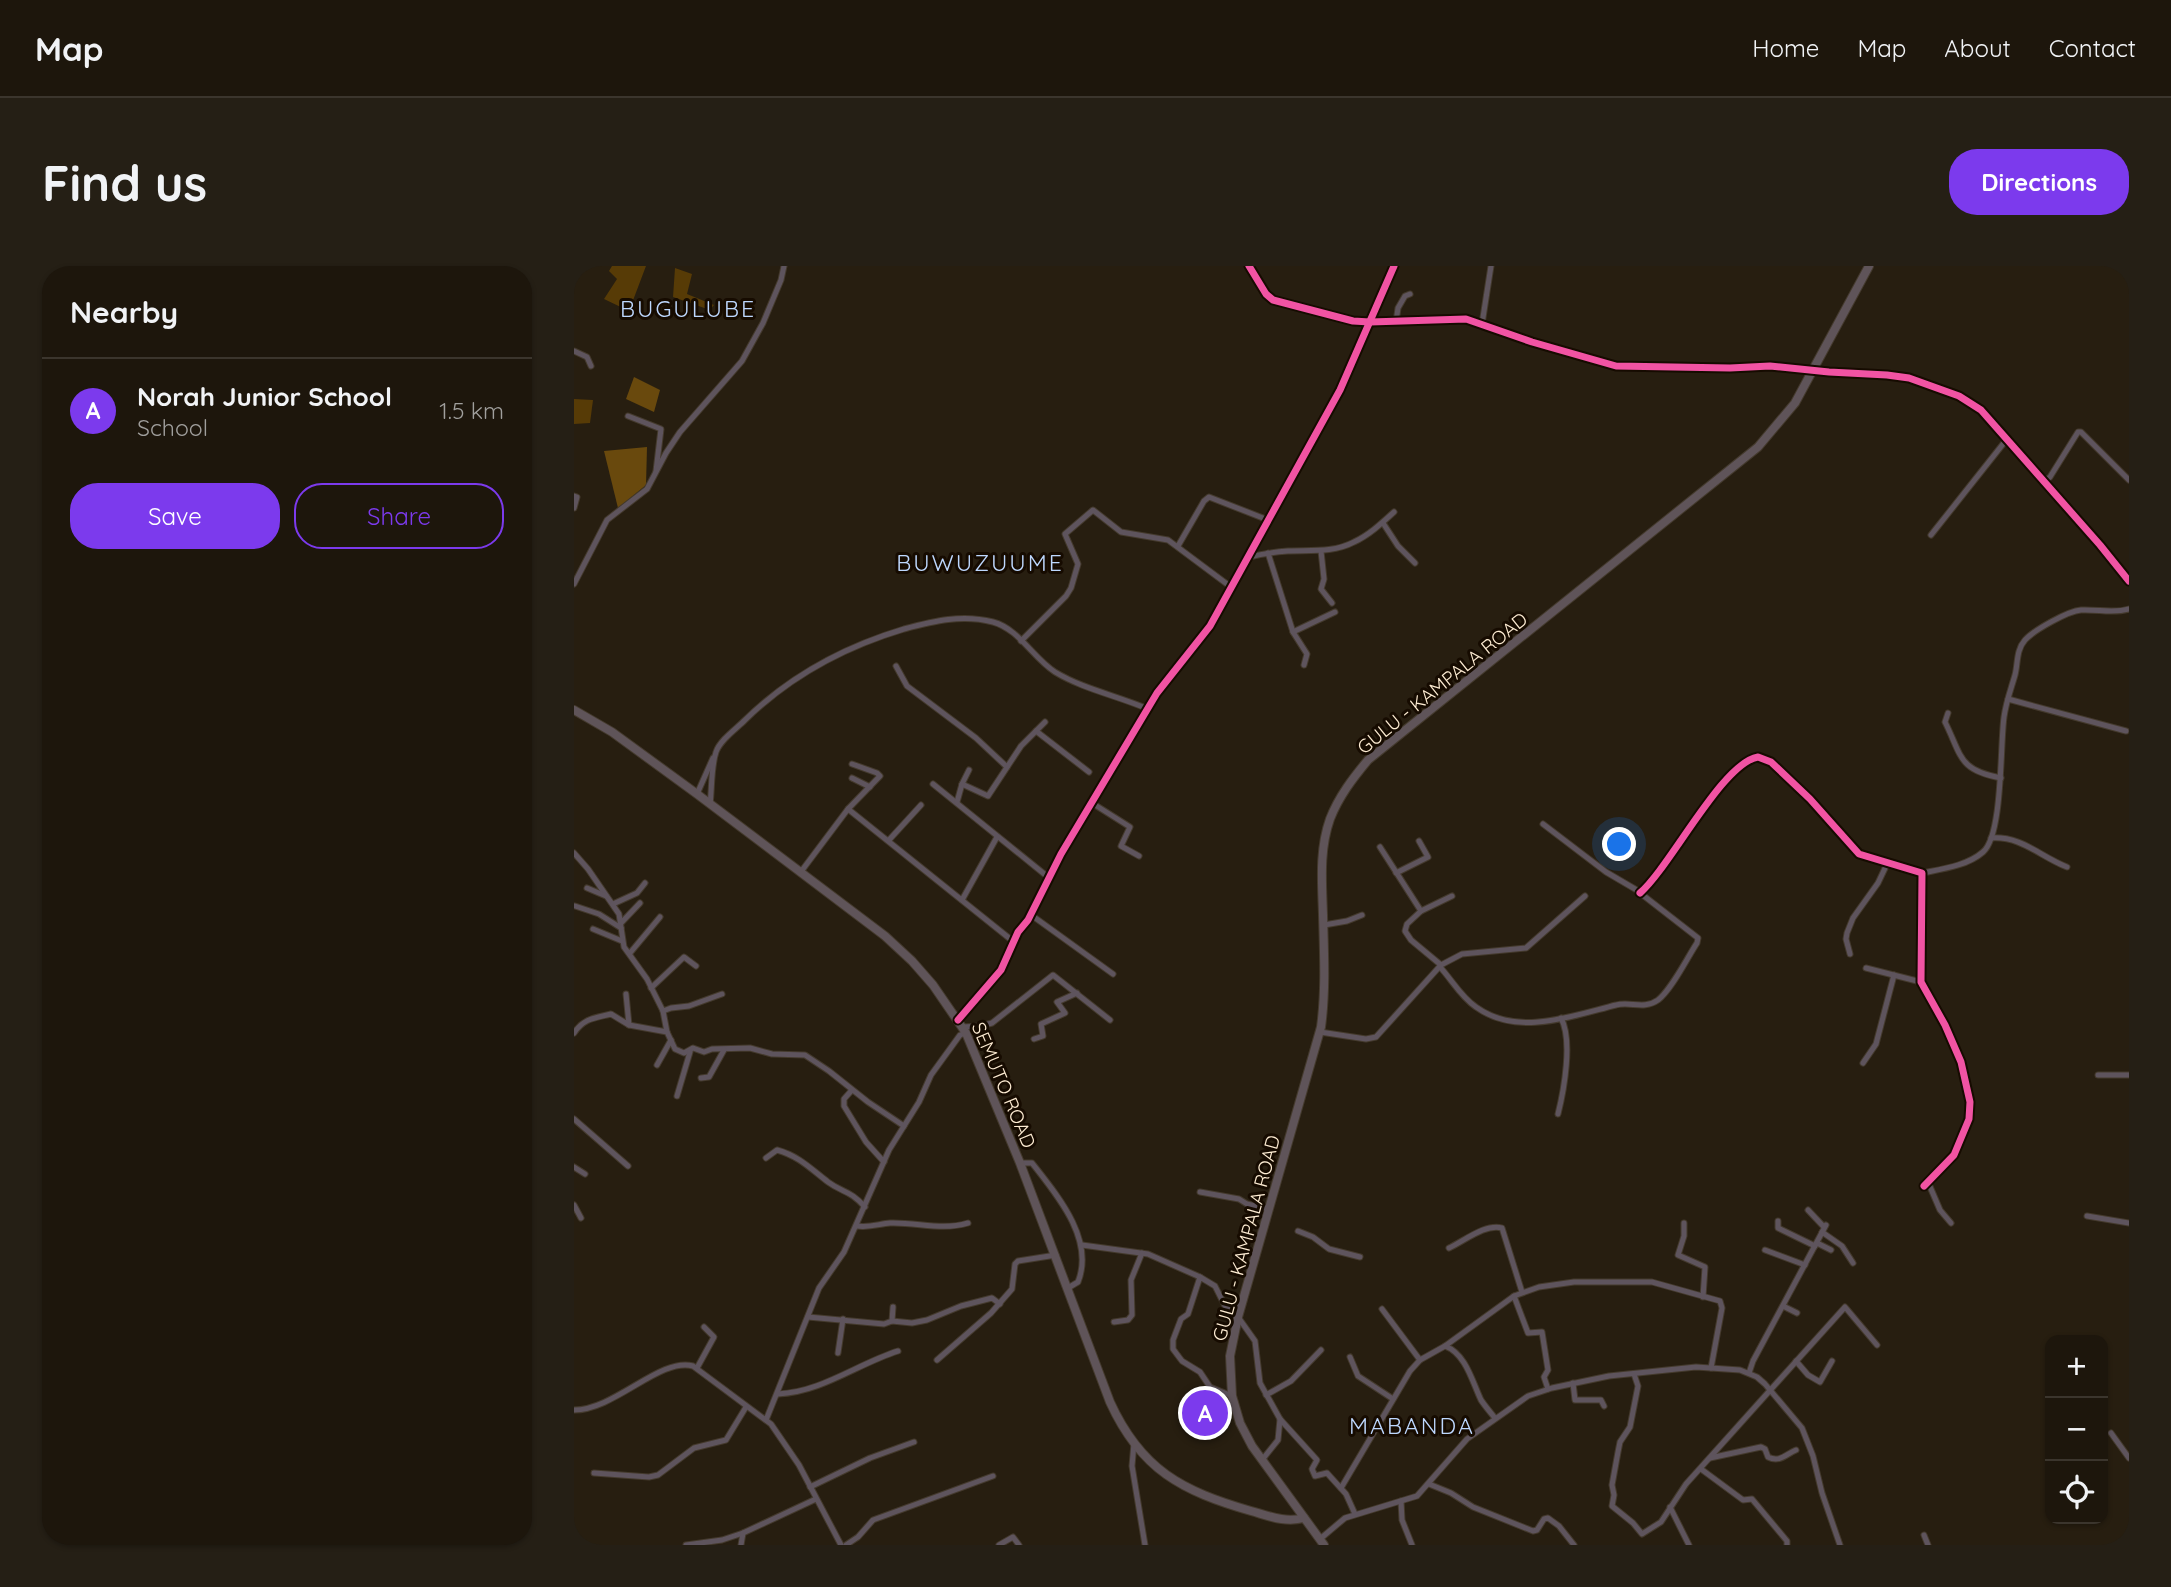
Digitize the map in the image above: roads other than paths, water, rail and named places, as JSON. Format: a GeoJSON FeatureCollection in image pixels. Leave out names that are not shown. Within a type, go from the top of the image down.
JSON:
{"type":"FeatureCollection","features":[{"type":"Feature","properties":{"kind":"main road","name":"GULU - KAMPALA ROAD"},"geometry":{"type":"LineString","coordinates":[[1322,1542],[1262,1460],[1240,1423],[1231,1396],[1230,1356],[1238,1317],[1320,1032],[1325,989],[1321,875],[1323,846],[1329,823],[1346,788],[1368,760],[1747,458],[1795,403],[1869,266]]}},
{"type":"Feature","properties":{"kind":"main road","name":"SEMUTO ROAD"},"geometry":{"type":"LineString","coordinates":[[574,710],[612,732],[697,794],[903,952],[933,985],[962,1027],[1020,1163],[1122,1426],[1155,1465],[1192,1492],[1278,1519],[1301,1514]]}},
{"type":"Feature","properties":{"kind":"street"},"geometry":{"type":"LineString","coordinates":[[574,584],[607,520],[647,489],[666,453],[681,432],[742,361],[763,323],[784,266]]}},
{"type":"Feature","properties":{"kind":"street"},"geometry":{"type":"LineString","coordinates":[[1249,266],[1266,294],[1273,300],[1370,323],[1461,318],[1616,366],[1770,366],[1909,378],[1959,396],[1981,410],[2129,581]]}},
{"type":"Feature","properties":{"kind":"street"},"geometry":{"type":"LineString","coordinates":[[1482,324],[1491,266]]}},
{"type":"Feature","properties":{"kind":"street"},"geometry":{"type":"LineString","coordinates":[[766,1420],[824,1278],[840,1259],[884,1162],[919,1102],[931,1075],[998,975],[1048,877],[1148,709],[1165,682],[1210,626],[1340,390],[1392,267]]}},
{"type":"Feature","properties":{"kind":"street"},"geometry":{"type":"LineString","coordinates":[[1396,321],[1398,308],[1407,293]]}},
{"type":"Feature","properties":{"kind":"street"},"geometry":{"type":"LineString","coordinates":[[574,351],[587,357],[591,366]]}},
{"type":"Feature","properties":{"kind":"street"},"geometry":{"type":"LineString","coordinates":[[628,416],[661,429],[656,474]]}},
{"type":"Feature","properties":{"kind":"street"},"geometry":{"type":"LineString","coordinates":[[2045,481],[2078,432],[2129,480]]}},
{"type":"Feature","properties":{"kind":"street"},"geometry":{"type":"LineString","coordinates":[[1931,535],[2007,439]]}},
{"type":"Feature","properties":{"kind":"street"},"geometry":{"type":"LineString","coordinates":[[574,496],[577,497],[574,508]]}},
{"type":"Feature","properties":{"kind":"street"},"geometry":{"type":"LineString","coordinates":[[1178,546],[1209,497],[1269,520]]}},
{"type":"Feature","properties":{"kind":"street"},"geometry":{"type":"LineString","coordinates":[[1021,641],[1072,588],[1078,564],[1065,534],[1093,510],[1121,532],[1168,540],[1231,587]]}},
{"type":"Feature","properties":{"kind":"street"},"geometry":{"type":"LineString","coordinates":[[1249,557],[1268,553],[1321,551],[1354,543],[1394,512]]}},
{"type":"Feature","properties":{"kind":"street"},"geometry":{"type":"LineString","coordinates":[[1383,523],[1398,546],[1416,563]]}},
{"type":"Feature","properties":{"kind":"street"},"geometry":{"type":"LineString","coordinates":[[1321,551],[1324,579],[1321,589],[1332,603]]}},
{"type":"Feature","properties":{"kind":"street"},"geometry":{"type":"LineString","coordinates":[[1268,553],[1293,632],[1307,654],[1304,665]]}},
{"type":"Feature","properties":{"kind":"street"},"geometry":{"type":"LineString","coordinates":[[1640,893],[1655,878],[1718,789],[1741,764],[1758,757],[1771,762],[1802,791],[1859,854],[1922,873],[1960,864],[1979,855],[1985,851],[1991,838],[2001,778],[2004,718],[2021,646],[2034,632],[2074,612],[2115,612],[2129,609]]}},
{"type":"Feature","properties":{"kind":"street"},"geometry":{"type":"LineString","coordinates":[[1293,632],[1335,612]]}},
{"type":"Feature","properties":{"kind":"street"},"geometry":{"type":"LineString","coordinates":[[697,794],[716,752],[761,704],[817,665],[867,640],[931,621],[957,618],[997,623],[1011,631],[1042,662],[1058,673],[1089,688],[1148,709]]}},
{"type":"Feature","properties":{"kind":"street"},"geometry":{"type":"LineString","coordinates":[[896,666],[907,686],[976,738],[1007,767]]}},
{"type":"Feature","properties":{"kind":"street"},"geometry":{"type":"LineString","coordinates":[[2008,699],[2126,731]]}},
{"type":"Feature","properties":{"kind":"street"},"geometry":{"type":"LineString","coordinates":[[1948,713],[1945,722],[1962,759],[1975,771],[2001,778]]}},
{"type":"Feature","properties":{"kind":"street"},"geometry":{"type":"LineString","coordinates":[[962,784],[988,796],[1021,746],[1045,722]]}},
{"type":"Feature","properties":{"kind":"street"},"geometry":{"type":"LineString","coordinates":[[1036,731],[1089,772]]}},
{"type":"Feature","properties":{"kind":"street"},"geometry":{"type":"LineString","coordinates":[[710,805],[716,752]]}},
{"type":"Feature","properties":{"kind":"street"},"geometry":{"type":"LineString","coordinates":[[800,873],[848,809],[880,774],[852,764]]}},
{"type":"Feature","properties":{"kind":"street"},"geometry":{"type":"LineString","coordinates":[[957,802],[969,770]]}},
{"type":"Feature","properties":{"kind":"street"},"geometry":{"type":"LineString","coordinates":[[852,778],[870,787]]}},
{"type":"Feature","properties":{"kind":"street"},"geometry":{"type":"LineString","coordinates":[[933,784],[1048,877]]}},
{"type":"Feature","properties":{"kind":"street"},"geometry":{"type":"LineString","coordinates":[[1092,803],[1130,827],[1121,846],[1139,856]]}},
{"type":"Feature","properties":{"kind":"street"},"geometry":{"type":"LineString","coordinates":[[888,840],[921,805]]}},
{"type":"Feature","properties":{"kind":"street"},"geometry":{"type":"LineString","coordinates":[[848,809],[1014,942]]}},
{"type":"Feature","properties":{"kind":"street"},"geometry":{"type":"LineString","coordinates":[[1452,896],[1422,911],[1407,924],[1405,931],[1411,940],[1441,966],[1466,999],[1485,1013],[1499,1019],[1527,1023],[1561,1018],[1617,1004],[1643,1006],[1653,1003],[1664,994],[1698,938],[1543,824]]}},
{"type":"Feature","properties":{"kind":"street"},"geometry":{"type":"LineString","coordinates":[[962,900],[997,837]]}},
{"type":"Feature","properties":{"kind":"street"},"geometry":{"type":"LineString","coordinates":[[1991,838],[2011,838],[2067,867]]}},
{"type":"Feature","properties":{"kind":"street"},"geometry":{"type":"LineString","coordinates":[[1396,873],[1428,856],[1419,841]]}},
{"type":"Feature","properties":{"kind":"street"},"geometry":{"type":"LineString","coordinates":[[1380,847],[1422,911]]}},
{"type":"Feature","properties":{"kind":"street"},"geometry":{"type":"LineString","coordinates":[[574,853],[613,904],[621,925],[622,941],[663,1011],[667,1032],[676,1049],[690,1052]]}},
{"type":"Feature","properties":{"kind":"street"},"geometry":{"type":"LineString","coordinates":[[1850,954],[1846,939],[1853,918],[1878,883],[1887,864]]}},
{"type":"Feature","properties":{"kind":"street"},"geometry":{"type":"LineString","coordinates":[[1922,873],[1921,982],[1945,1025],[1961,1062],[1970,1102],[1969,1119],[1954,1155],[1926,1184],[1940,1210],[1951,1223]]}},
{"type":"Feature","properties":{"kind":"street"},"geometry":{"type":"LineString","coordinates":[[613,904],[636,894],[645,883]]}},
{"type":"Feature","properties":{"kind":"street"},"geometry":{"type":"LineString","coordinates":[[587,888],[608,897]]}},
{"type":"Feature","properties":{"kind":"street"},"geometry":{"type":"LineString","coordinates":[[1320,1032],[1366,1039],[1376,1037],[1441,966],[1462,954],[1526,948],[1585,896]]}},
{"type":"Feature","properties":{"kind":"street"},"geometry":{"type":"LineString","coordinates":[[621,925],[640,903]]}},
{"type":"Feature","properties":{"kind":"street"},"geometry":{"type":"LineString","coordinates":[[575,906],[621,925]]}},
{"type":"Feature","properties":{"kind":"street"},"geometry":{"type":"LineString","coordinates":[[1031,912],[1034,917],[1113,974]]}},
{"type":"Feature","properties":{"kind":"street"},"geometry":{"type":"LineString","coordinates":[[1324,925],[1363,915]]}},
{"type":"Feature","properties":{"kind":"street"},"geometry":{"type":"LineString","coordinates":[[630,953],[660,917]]}},
{"type":"Feature","properties":{"kind":"street"},"geometry":{"type":"LineString","coordinates":[[593,929],[622,941]]}},
{"type":"Feature","properties":{"kind":"street"},"geometry":{"type":"LineString","coordinates":[[651,988],[684,957],[696,966]]}},
{"type":"Feature","properties":{"kind":"street"},"geometry":{"type":"LineString","coordinates":[[1866,968],[1921,982]]}},
{"type":"Feature","properties":{"kind":"street"},"geometry":{"type":"LineString","coordinates":[[1863,1063],[1876,1044],[1894,975]]}},
{"type":"Feature","properties":{"kind":"street"},"geometry":{"type":"LineString","coordinates":[[962,1027],[992,1023],[1051,976],[1055,976],[1110,1020]]}},
{"type":"Feature","properties":{"kind":"street"},"geometry":{"type":"LineString","coordinates":[[1034,1039],[1043,1036],[1041,1024],[1065,1013],[1057,1002],[1077,993]]}},
{"type":"Feature","properties":{"kind":"street"},"geometry":{"type":"LineString","coordinates":[[626,994],[629,1026]]}},
{"type":"Feature","properties":{"kind":"street"},"geometry":{"type":"LineString","coordinates":[[663,1011],[689,1006],[722,994]]}},
{"type":"Feature","properties":{"kind":"street"},"geometry":{"type":"LineString","coordinates":[[574,1033],[580,1024],[587,1020],[611,1014],[629,1026],[667,1032]]}},
{"type":"Feature","properties":{"kind":"street"},"geometry":{"type":"LineString","coordinates":[[1558,1114],[1565,1078],[1566,1033],[1561,1018]]}},
{"type":"Feature","properties":{"kind":"street"},"geometry":{"type":"LineString","coordinates":[[657,1065],[671,1040]]}},
{"type":"Feature","properties":{"kind":"street"},"geometry":{"type":"LineString","coordinates":[[677,1096],[693,1048],[704,1052],[712,1049],[750,1048],[772,1054],[804,1055],[904,1126]]}},
{"type":"Feature","properties":{"kind":"street"},"geometry":{"type":"LineString","coordinates":[[701,1078],[709,1077],[724,1050]]}},
{"type":"Feature","properties":{"kind":"street"},"geometry":{"type":"LineString","coordinates":[[2098,1075],[2129,1075]]}},
{"type":"Feature","properties":{"kind":"street"},"geometry":{"type":"LineString","coordinates":[[852,1090],[844,1099],[844,1106],[866,1142],[884,1162]]}},
{"type":"Feature","properties":{"kind":"street"},"geometry":{"type":"LineString","coordinates":[[574,1119],[628,1166]]}},
{"type":"Feature","properties":{"kind":"street"},"geometry":{"type":"LineString","coordinates":[[765,1158],[777,1150],[794,1155],[831,1184],[855,1196],[865,1207]]}},
{"type":"Feature","properties":{"kind":"street"},"geometry":{"type":"LineString","coordinates":[[1020,1163],[1032,1163],[1052,1189],[1082,1245],[1081,1274],[1076,1285],[1068,1289]]}},
{"type":"Feature","properties":{"kind":"street"},"geometry":{"type":"LineString","coordinates":[[574,1167],[585,1174]]}},
{"type":"Feature","properties":{"kind":"street"},"geometry":{"type":"LineString","coordinates":[[1200,1192],[1239,1199],[1247,1204],[1269,1209]]}},
{"type":"Feature","properties":{"kind":"street"},"geometry":{"type":"LineString","coordinates":[[574,1205],[581,1218]]}},
{"type":"Feature","properties":{"kind":"street"},"geometry":{"type":"LineString","coordinates":[[1808,1210],[1842,1246],[1853,1263]]}},
{"type":"Feature","properties":{"kind":"street"},"geometry":{"type":"LineString","coordinates":[[2087,1216],[2129,1223]]}},
{"type":"Feature","properties":{"kind":"street"},"geometry":{"type":"LineString","coordinates":[[1778,1221],[1777,1228],[1831,1250]]}},
{"type":"Feature","properties":{"kind":"street"},"geometry":{"type":"LineString","coordinates":[[857,1226],[871,1227],[891,1223],[946,1228],[968,1223]]}},
{"type":"Feature","properties":{"kind":"street"},"geometry":{"type":"LineString","coordinates":[[1684,1223],[1684,1236],[1678,1255],[1706,1267],[1703,1297]]}},
{"type":"Feature","properties":{"kind":"street"},"geometry":{"type":"LineString","coordinates":[[1449,1248],[1488,1228],[1502,1228],[1522,1292]]}},
{"type":"Feature","properties":{"kind":"street"},"geometry":{"type":"LineString","coordinates":[[1749,1373],[1824,1228]]}},
{"type":"Feature","properties":{"kind":"street"},"geometry":{"type":"LineString","coordinates":[[1298,1231],[1313,1237],[1329,1249],[1360,1257]]}},
{"type":"Feature","properties":{"kind":"street"},"geometry":{"type":"LineString","coordinates":[[1082,1245],[1153,1255],[1215,1286],[1225,1306],[1238,1317],[1255,1341],[1260,1383],[1280,1419],[1317,1460],[1312,1469],[1315,1476],[1328,1473],[1342,1488],[1355,1514]]}},
{"type":"Feature","properties":{"kind":"street"},"geometry":{"type":"LineString","coordinates":[[1765,1250],[1805,1265]]}},
{"type":"Feature","properties":{"kind":"street"},"geometry":{"type":"LineString","coordinates":[[1114,1322],[1128,1320],[1132,1315],[1131,1280],[1142,1253]]}},
{"type":"Feature","properties":{"kind":"street"},"geometry":{"type":"LineString","coordinates":[[937,1360],[1000,1304],[1012,1289],[1015,1264],[1018,1261],[1056,1255]]}},
{"type":"Feature","properties":{"kind":"street"},"geometry":{"type":"LineString","coordinates":[[1200,1277],[1188,1314],[1181,1319],[1172,1342],[1173,1349],[1182,1361],[1200,1372],[1210,1387],[1231,1396]]}},
{"type":"Feature","properties":{"kind":"street"},"geometry":{"type":"LineString","coordinates":[[1342,1488],[1410,1371],[1420,1360],[1445,1346],[1522,1292],[1566,1283],[1635,1280],[1652,1282],[1720,1301],[1722,1304],[1711,1368]]}},
{"type":"Feature","properties":{"kind":"street"},"geometry":{"type":"LineString","coordinates":[[1514,1296],[1528,1333],[1542,1332],[1548,1370],[1544,1377],[1548,1389]]}},
{"type":"Feature","properties":{"kind":"street"},"geometry":{"type":"LineString","coordinates":[[808,1317],[880,1325],[892,1321],[912,1323],[992,1298],[1000,1304]]}},
{"type":"Feature","properties":{"kind":"street"},"geometry":{"type":"LineString","coordinates":[[1783,1306],[1797,1313]]}},
{"type":"Feature","properties":{"kind":"street"},"geometry":{"type":"LineString","coordinates":[[892,1321],[893,1307]]}},
{"type":"Feature","properties":{"kind":"street"},"geometry":{"type":"LineString","coordinates":[[1634,1374],[1638,1386],[1629,1427],[1620,1442],[1612,1485],[1612,1506],[1642,1534],[1661,1522],[1680,1492],[1845,1307],[1877,1345]]}},
{"type":"Feature","properties":{"kind":"street"},"geometry":{"type":"LineString","coordinates":[[1382,1309],[1420,1360]]}},
{"type":"Feature","properties":{"kind":"street"},"geometry":{"type":"LineString","coordinates":[[838,1353],[843,1319]]}},
{"type":"Feature","properties":{"kind":"street"},"geometry":{"type":"LineString","coordinates":[[697,1368],[714,1337],[704,1327]]}},
{"type":"Feature","properties":{"kind":"street"},"geometry":{"type":"LineString","coordinates":[[1445,1346],[1455,1351],[1464,1363],[1483,1403],[1495,1418]]}},
{"type":"Feature","properties":{"kind":"street"},"geometry":{"type":"LineString","coordinates":[[1266,1395],[1292,1381],[1321,1350]]}},
{"type":"Feature","properties":{"kind":"street"},"geometry":{"type":"LineString","coordinates":[[778,1394],[814,1388],[871,1359],[898,1351]]}},
{"type":"Feature","properties":{"kind":"street"},"geometry":{"type":"LineString","coordinates":[[1350,1357],[1357,1376],[1393,1399]]}},
{"type":"Feature","properties":{"kind":"street"},"geometry":{"type":"LineString","coordinates":[[1796,1362],[1808,1375],[1820,1382],[1832,1361]]}},
{"type":"Feature","properties":{"kind":"street"},"geometry":{"type":"LineString","coordinates":[[574,1410],[614,1400],[675,1365],[697,1368],[766,1420],[784,1442],[841,1545]]}},
{"type":"Feature","properties":{"kind":"street"},"geometry":{"type":"LineString","coordinates":[[1322,1542],[1340,1520],[1417,1496],[1467,1439],[1522,1399],[1548,1389],[1609,1376],[1688,1367],[1729,1368],[1749,1373],[1765,1384],[1802,1429],[1840,1545]]}},
{"type":"Feature","properties":{"kind":"street"},"geometry":{"type":"LineString","coordinates":[[1573,1383],[1575,1400],[1601,1400],[1604,1406]]}},
{"type":"Feature","properties":{"kind":"street"},"geometry":{"type":"LineString","coordinates":[[594,1474],[649,1477],[658,1475],[694,1448],[726,1440],[746,1407]]}},
{"type":"Feature","properties":{"kind":"street"},"geometry":{"type":"LineString","coordinates":[[1262,1460],[1278,1440],[1280,1419]]}},
{"type":"Feature","properties":{"kind":"street"},"geometry":{"type":"LineString","coordinates":[[2112,1433],[2129,1458]]}},
{"type":"Feature","properties":{"kind":"street"},"geometry":{"type":"LineString","coordinates":[[810,1487],[870,1458],[914,1442]]}},
{"type":"Feature","properties":{"kind":"street"},"geometry":{"type":"LineString","coordinates":[[1134,1443],[1132,1466],[1145,1545]]}},
{"type":"Feature","properties":{"kind":"street"},"geometry":{"type":"LineString","coordinates":[[1710,1458],[1762,1447],[1773,1460],[1786,1457],[1796,1450]]}},
{"type":"Feature","properties":{"kind":"street"},"geometry":{"type":"LineString","coordinates":[[1701,1469],[1743,1500],[1752,1499],[1787,1541],[1787,1545]]}},
{"type":"Feature","properties":{"kind":"street"},"geometry":{"type":"LineString","coordinates":[[846,1545],[858,1537],[873,1520],[993,1476]]}},
{"type":"Feature","properties":{"kind":"street"},"geometry":{"type":"LineString","coordinates":[[1429,1483],[1473,1507],[1533,1531],[1548,1518],[1559,1525],[1574,1545]]}},
{"type":"Feature","properties":{"kind":"street"},"geometry":{"type":"LineString","coordinates":[[685,1545],[722,1540],[817,1499]]}},
{"type":"Feature","properties":{"kind":"street"},"geometry":{"type":"LineString","coordinates":[[1401,1502],[1402,1520],[1412,1545]]}},
{"type":"Feature","properties":{"kind":"street"},"geometry":{"type":"LineString","coordinates":[[1670,1507],[1689,1545]]}},
{"type":"Feature","properties":{"kind":"street"},"geometry":{"type":"LineString","coordinates":[[741,1545],[743,1532]]}},
{"type":"Feature","properties":{"kind":"street"},"geometry":{"type":"LineString","coordinates":[[1924,1535],[1928,1545]]}},
{"type":"Feature","properties":{"kind":"street"},"geometry":{"type":"LineString","coordinates":[[999,1545],[1013,1537],[1019,1545]]}},
{"type":"Feature","properties":{"kind":"place","name":"Norah Junior School"},"geometry":{"type":"Point","coordinates":[1205,1413]}},
{"type":"Feature","properties":{"kind":"district","name":"BUGULUBE"},"geometry":{"type":"Point","coordinates":[688,308]}},
{"type":"Feature","properties":{"kind":"district","name":"BUWUZUUME"},"geometry":{"type":"Point","coordinates":[980,562]}},
{"type":"Feature","properties":{"kind":"district","name":"MABANDA"},"geometry":{"type":"Point","coordinates":[1412,1425]}}]}
